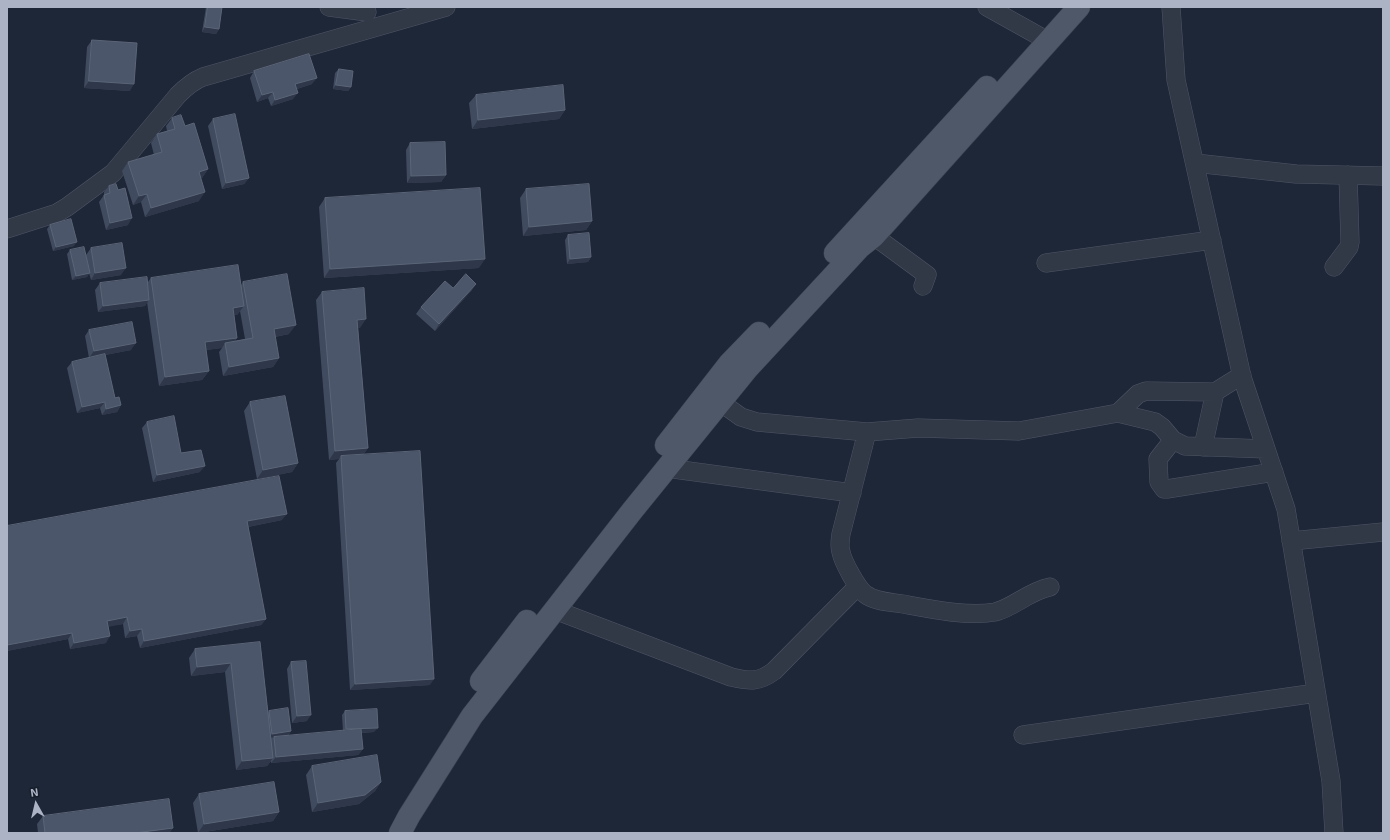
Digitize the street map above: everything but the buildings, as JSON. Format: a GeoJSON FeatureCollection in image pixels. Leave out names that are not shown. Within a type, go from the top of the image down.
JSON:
{"type":"FeatureCollection","features":[{"type":"Feature","properties":{"kind":"main road"},"geometry":{"type":"LineString","coordinates":[[386,833],[393,816],[450,723],[555,610],[666,468],[746,369],[860,247],[874,236],[1042,37],[1060,7]]}},
{"type":"Feature","properties":{"kind":"main road"},"geometry":{"type":"LineString","coordinates":[[400,833],[405,822],[502,666],[730,364],[857,229],[1042,37],[1079,7]]}},
{"type":"Feature","properties":{"kind":"street"},"geometry":{"type":"LineString","coordinates":[[329,7],[368,9],[366,30]]}},
{"type":"Feature","properties":{"kind":"street"},"geometry":{"type":"LineString","coordinates":[[7,229],[57,213],[113,173],[178,95],[194,81],[203,77],[446,7]]}},
{"type":"Feature","properties":{"kind":"street"},"geometry":{"type":"LineString","coordinates":[[987,7],[1042,37]]}},
{"type":"Feature","properties":{"kind":"street"},"geometry":{"type":"LineString","coordinates":[[1171,7],[1176,80],[1242,375],[1284,500],[1331,781],[1334,833]]}},
{"type":"Feature","properties":{"kind":"street"},"geometry":{"type":"LineString","coordinates":[[1195,163],[1287,173],[1383,176]]}},
{"type":"Feature","properties":{"kind":"street"},"geometry":{"type":"LineString","coordinates":[[1334,267],[1349,247],[1350,242],[1348,175]]}},
{"type":"Feature","properties":{"kind":"street"},"geometry":{"type":"LineString","coordinates":[[874,236],[927,275],[923,286]]}},
{"type":"Feature","properties":{"kind":"street"},"geometry":{"type":"LineString","coordinates":[[1046,263],[1212,240]]}},
{"type":"Feature","properties":{"kind":"street"},"geometry":{"type":"LineString","coordinates":[[1118,413],[1138,394],[1146,391],[1215,392],[1242,375]]}},
{"type":"Feature","properties":{"kind":"street"},"geometry":{"type":"LineString","coordinates":[[1203,447],[1215,392]]}},
{"type":"Feature","properties":{"kind":"street"},"geometry":{"type":"LineString","coordinates":[[720,402],[741,417],[753,421],[867,432],[918,428],[1019,431],[1118,413],[1155,422],[1162,427],[1173,440],[1185,446],[1266,449]]}},
{"type":"Feature","properties":{"kind":"street"},"geometry":{"type":"LineString","coordinates":[[867,432],[840,543],[842,557],[858,586],[866,595],[882,601],[950,612],[986,613],[1002,610],[1034,591],[1050,587]]}},
{"type":"Feature","properties":{"kind":"street"},"geometry":{"type":"LineString","coordinates":[[1173,440],[1158,459],[1159,482],[1164,489],[1274,472]]}},
{"type":"Feature","properties":{"kind":"street"},"geometry":{"type":"LineString","coordinates":[[666,468],[852,493]]}},
{"type":"Feature","properties":{"kind":"street"},"geometry":{"type":"LineString","coordinates":[[1291,541],[1383,532]]}},
{"type":"Feature","properties":{"kind":"street"},"geometry":{"type":"LineString","coordinates":[[555,610],[731,677],[757,681],[774,671],[858,586]]}},
{"type":"Feature","properties":{"kind":"street"},"geometry":{"type":"LineString","coordinates":[[1023,735],[1316,693]]}}]}
